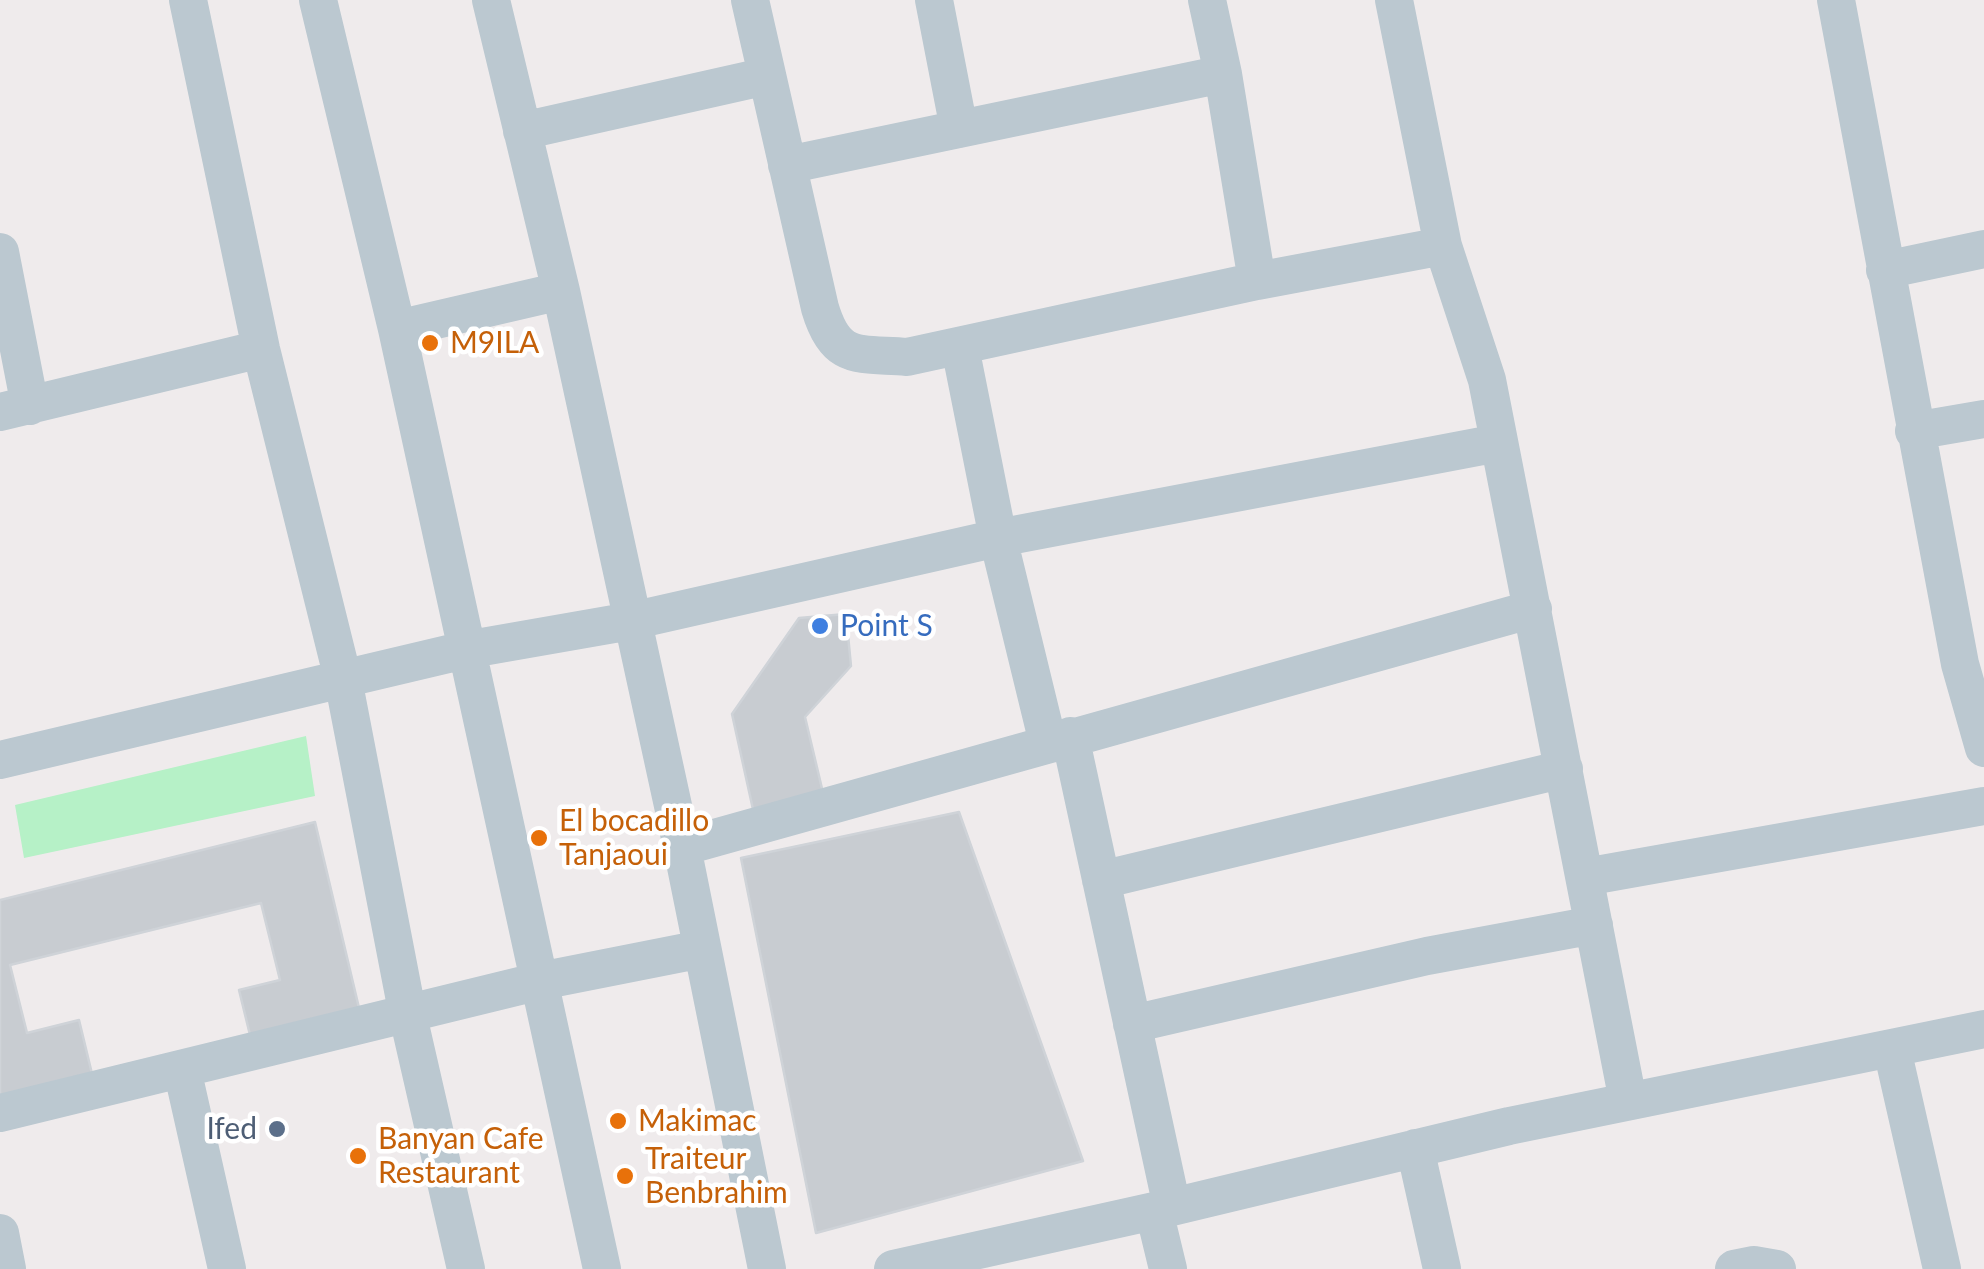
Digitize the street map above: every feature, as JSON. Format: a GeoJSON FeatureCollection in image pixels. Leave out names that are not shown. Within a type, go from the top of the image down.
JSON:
{"type":"FeatureCollection","features":[{"type":"Feature","properties":{"kind":"street"},"geometry":{"type":"LineString","coordinates":[[188,0],[261,349],[342,679],[408,1016],[466,1269]]}},
{"type":"Feature","properties":{"kind":"street"},"geometry":{"type":"LineString","coordinates":[[318,0],[398,329],[602,1269]]}},
{"type":"Feature","properties":{"kind":"street"},"geometry":{"type":"LineString","coordinates":[[491,0],[562,291],[682,847],[767,1269]]}},
{"type":"Feature","properties":{"kind":"street"},"geometry":{"type":"LineString","coordinates":[[750,0],[828,334],[853,353],[906,357],[1257,281],[1443,246]]}},
{"type":"Feature","properties":{"kind":"street"},"geometry":{"type":"LineString","coordinates":[[934,0],[959,129]]}},
{"type":"Feature","properties":{"kind":"street"},"geometry":{"type":"LineString","coordinates":[[1208,0],[1257,281]]}},
{"type":"Feature","properties":{"kind":"street"},"geometry":{"type":"LineString","coordinates":[[1836,0],[1914,431],[1972,662],[1984,748]]}},
{"type":"Feature","properties":{"kind":"street"},"geometry":{"type":"LineString","coordinates":[[1400,1],[1443,246],[1487,380],[1628,1101]]}},
{"type":"Feature","properties":{"kind":"street"},"geometry":{"type":"LineString","coordinates":[[788,164],[1223,74]]}},
{"type":"Feature","properties":{"kind":"street"},"geometry":{"type":"LineString","coordinates":[[522,132],[767,76]]}},
{"type":"Feature","properties":{"kind":"street"},"geometry":{"type":"LineString","coordinates":[[1885,270],[1984,248]]}},
{"type":"Feature","properties":{"kind":"street"},"geometry":{"type":"LineString","coordinates":[[0,252],[15,409],[261,349]]}},
{"type":"Feature","properties":{"kind":"street"},"geometry":{"type":"LineString","coordinates":[[398,329],[562,291]]}},
{"type":"Feature","properties":{"kind":"street"},"geometry":{"type":"LineString","coordinates":[[960,347],[998,538],[1101,880],[1132,1024],[1163,1209],[1168,1269]]}},
{"type":"Feature","properties":{"kind":"street"},"geometry":{"type":"LineString","coordinates":[[1914,431],[1984,419]]}},
{"type":"Feature","properties":{"kind":"street"},"geometry":{"type":"LineString","coordinates":[[0,760],[465,650],[631,621],[998,538],[1498,442]]}},
{"type":"Feature","properties":{"kind":"street"},"geometry":{"type":"LineString","coordinates":[[682,847],[1534,609]]}},
{"type":"Feature","properties":{"kind":"street"},"geometry":{"type":"LineString","coordinates":[[1101,880],[1564,769]]}},
{"type":"Feature","properties":{"kind":"street"},"geometry":{"type":"LineString","coordinates":[[1586,877],[1984,806]]}},
{"type":"Feature","properties":{"kind":"street"},"geometry":{"type":"LineString","coordinates":[[1132,1024],[1409,960],[1594,925]]}},
{"type":"Feature","properties":{"kind":"street"},"geometry":{"type":"LineString","coordinates":[[0,1114],[540,981],[702,949]]}},
{"type":"Feature","properties":{"kind":"street"},"geometry":{"type":"LineString","coordinates":[[893,1269],[1008,1256],[1163,1209],[1415,1148],[1984,1029]]}},
{"type":"Feature","properties":{"kind":"street"},"geometry":{"type":"LineString","coordinates":[[1892,1049],[1942,1269]]}},
{"type":"Feature","properties":{"kind":"street"},"geometry":{"type":"LineString","coordinates":[[182,1069],[227,1269]]}},
{"type":"Feature","properties":{"kind":"street"},"geometry":{"type":"LineString","coordinates":[[1415,1148],[1442,1269]]}},
{"type":"Feature","properties":{"kind":"street"},"geometry":{"type":"LineString","coordinates":[[0,1234],[8,1269]]}},
{"type":"Feature","properties":{"kind":"street"},"geometry":{"type":"LineString","coordinates":[[1734,1269],[1754,1265],[1777,1269]]}},
{"type":"Feature","properties":{"kind":"green space"},"geometry":{"type":"Polygon","coordinates":[[[306,736],[315,796],[24,858],[15,805],[306,736]]]}},
{"type":"Feature","properties":{"kind":"building"},"geometry":{"type":"Polygon","coordinates":[[[846,614],[851,666],[805,717],[824,797],[754,814],[732,714],[799,618],[846,614]]]}},
{"type":"Feature","properties":{"kind":"building"},"geometry":{"type":"Polygon","coordinates":[[[959,812],[1083,1161],[816,1233],[741,858],[959,812]]]}},
{"type":"Feature","properties":{"kind":"building"},"geometry":{"type":"Polygon","coordinates":[[[315,822],[359,1008],[250,1035],[239,990],[280,980],[261,903],[10,965],[27,1033],[79,1020],[93,1078],[0,1101],[0,900],[315,822]]]}},
{"type":"Feature","properties":{"kind":"place","name":"M9ILA"},"geometry":{"type":"Point","coordinates":[430,343]}},
{"type":"Feature","properties":{"kind":"place","name":"Point S"},"geometry":{"type":"Point","coordinates":[820,626]}},
{"type":"Feature","properties":{"kind":"place","name":"El bocadillo Tanjaoui"},"geometry":{"type":"Point","coordinates":[539,838]}},
{"type":"Feature","properties":{"kind":"place","name":"Makimac"},"geometry":{"type":"Point","coordinates":[618,1121]}},
{"type":"Feature","properties":{"kind":"place","name":"Ifed"},"geometry":{"type":"Point","coordinates":[277,1129]}},
{"type":"Feature","properties":{"kind":"place","name":"Banyan Cafe Restaurant"},"geometry":{"type":"Point","coordinates":[358,1156]}},
{"type":"Feature","properties":{"kind":"place","name":"Traiteur Benbrahim"},"geometry":{"type":"Point","coordinates":[625,1176]}}]}
